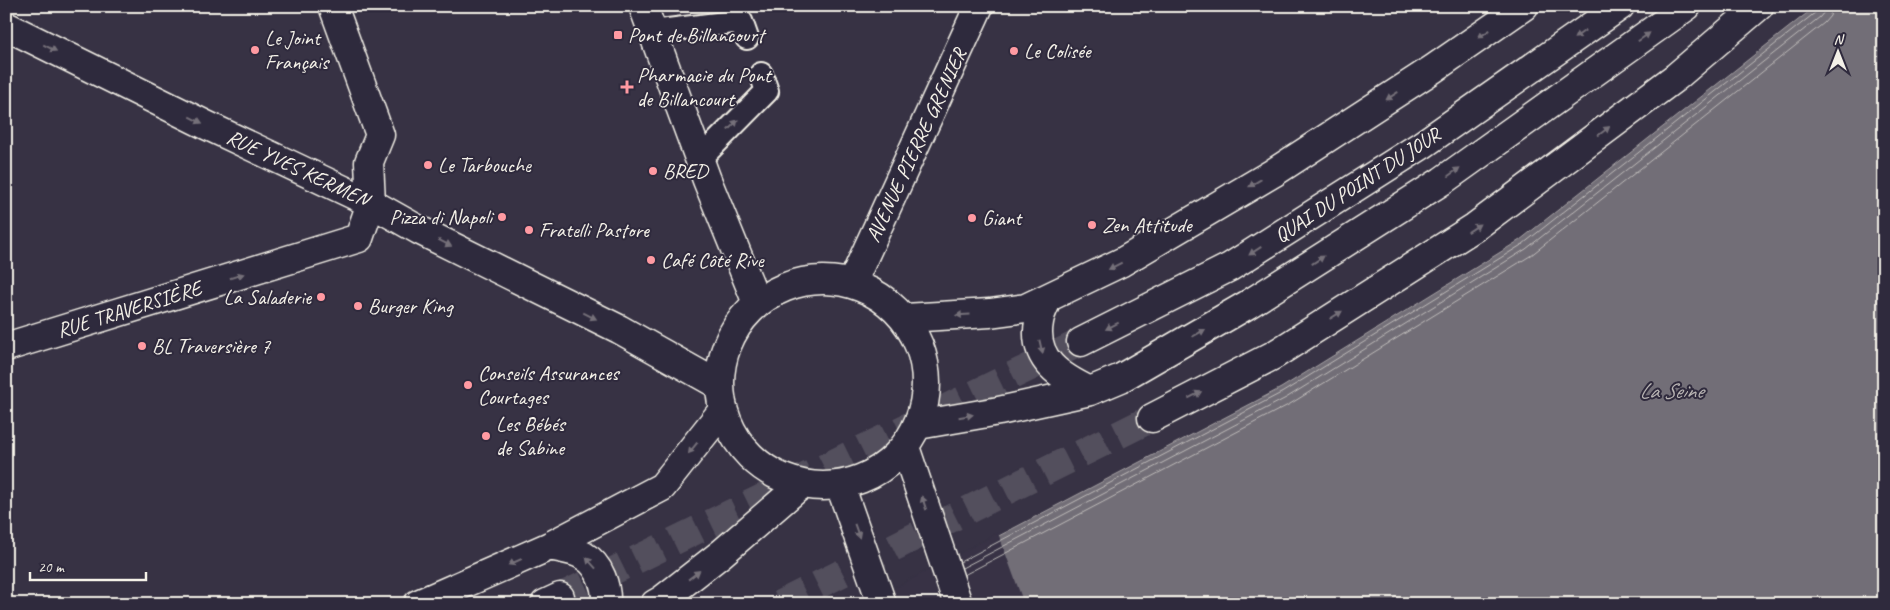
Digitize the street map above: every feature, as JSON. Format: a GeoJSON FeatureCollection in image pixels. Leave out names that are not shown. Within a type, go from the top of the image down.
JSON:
{"type":"FeatureCollection","features":[{"type":"Feature","properties":{"kind":"main road"},"geometry":{"type":"LineString","coordinates":[[333,6],[380,135],[369,162],[371,203]]}},
{"type":"Feature","properties":{"kind":"main road"},"geometry":{"type":"LineString","coordinates":[[643,6],[699,160],[757,303]]}},
{"type":"Feature","properties":{"kind":"main road","name":"AVENUE PIERRE GRENIER"},"geometry":{"type":"LineString","coordinates":[[852,283],[979,6]]}},
{"type":"Feature","properties":{"kind":"main road"},"geometry":{"type":"LineString","coordinates":[[905,318],[990,313],[1026,308],[1047,300],[1122,262],[1273,172],[1400,90],[1524,6]]}},
{"type":"Feature","properties":{"kind":"main road","name":"QUAI DU POINT DU JOUR"},"geometry":{"type":"LineString","coordinates":[[1081,342],[1230,267],[1422,145],[1620,6]]}},
{"type":"Feature","properties":{"kind":"main road"},"geometry":{"type":"LineString","coordinates":[[911,436],[999,411],[1090,391],[1121,378],[1247,306],[1442,181],[1687,6]]}},
{"type":"Feature","properties":{"kind":"main road"},"geometry":{"type":"LineString","coordinates":[[1152,418],[1274,354],[1475,227],[1676,77],[1760,6]]}},
{"type":"Feature","properties":{"kind":"main road","name":"RUE YVES KERMEN"},"geometry":{"type":"LineString","coordinates":[[6,26],[206,125],[371,203],[419,230],[619,329],[721,397]]}},
{"type":"Feature","properties":{"kind":"main road","name":"RUE TRAVERSIÈRE"},"geometry":{"type":"LineString","coordinates":[[6,347],[359,238],[371,203]]}},
{"type":"Feature","properties":{"kind":"main road"},"geometry":{"type":"LineString","coordinates":[[819,280],[852,283],[881,296],[905,318],[919,342],[927,370],[926,398],[911,436],[887,465],[865,478],[840,485],[802,484],[775,475],[752,458],[734,436],[721,397],[724,354],[736,326],[757,303],[786,286],[819,280]]}},
{"type":"Feature","properties":{"kind":"main road"},"geometry":{"type":"LineString","coordinates":[[1047,300],[1039,322],[1042,353],[1049,365],[1066,380],[1090,391]]}},
{"type":"Feature","properties":{"kind":"main road"},"geometry":{"type":"LineString","coordinates":[[418,604],[550,546],[662,487],[721,397]]}},
{"type":"Feature","properties":{"kind":"main road"},"geometry":{"type":"LineString","coordinates":[[911,436],[939,550],[958,604]]}},
{"type":"Feature","properties":{"kind":"main road"},"geometry":{"type":"LineString","coordinates":[[655,604],[722,553],[802,484]]}},
{"type":"Feature","properties":{"kind":"main road"},"geometry":{"type":"LineString","coordinates":[[840,485],[878,593]]}},
{"type":"Feature","properties":{"kind":"main road"},"geometry":{"type":"LineString","coordinates":[[550,546],[586,556],[604,582],[606,604]]}},
{"type":"Feature","properties":{"kind":"lane"},"geometry":{"type":"LineString","coordinates":[[652,32],[741,21],[747,38]]}},
{"type":"Feature","properties":{"kind":"lane"},"geometry":{"type":"LineString","coordinates":[[699,160],[767,91],[761,74]]}},
{"type":"Feature","properties":{"kind":"water","name":"La Seine"},"geometry":{"type":"Polygon","coordinates":[[[1816,6],[1884,6],[1884,604],[869,604],[1281,388],[1520,240],[1816,6]]]}},
{"type":"Feature","properties":{"kind":"pier"},"geometry":{"type":"Polygon","coordinates":[[[998,533],[1024,604],[867,604],[868,602],[998,533]]]}},
{"type":"Feature","properties":{"kind":"tunnel"},"geometry":{"type":"LineString","coordinates":[[560,597],[1081,342]]}},
{"type":"Feature","properties":{"kind":"tunnel"},"geometry":{"type":"LineString","coordinates":[[780,604],[1152,418]]}},
{"type":"Feature","properties":{"kind":"place","name":"Pont de Billancourt"},"geometry":{"type":"Point","coordinates":[618,35]}},
{"type":"Feature","properties":{"kind":"place","name":"Le Joint Français"},"geometry":{"type":"Point","coordinates":[255,50]}},
{"type":"Feature","properties":{"kind":"place","name":"Le Colisée"},"geometry":{"type":"Point","coordinates":[1014,51]}},
{"type":"Feature","properties":{"kind":"place","name":"Pharmacie du Pont de Billancourt"},"geometry":{"type":"Point","coordinates":[627,87]}},
{"type":"Feature","properties":{"kind":"place","name":"Le Tarbouche"},"geometry":{"type":"Point","coordinates":[428,165]}},
{"type":"Feature","properties":{"kind":"place","name":"BRED"},"geometry":{"type":"Point","coordinates":[653,171]}},
{"type":"Feature","properties":{"kind":"place","name":"Pizza di Napoli"},"geometry":{"type":"Point","coordinates":[502,217]}},
{"type":"Feature","properties":{"kind":"place","name":"Giant"},"geometry":{"type":"Point","coordinates":[972,218]}},
{"type":"Feature","properties":{"kind":"place","name":"Zen Attitude"},"geometry":{"type":"Point","coordinates":[1092,225]}},
{"type":"Feature","properties":{"kind":"place","name":"Fratelli Pastore"},"geometry":{"type":"Point","coordinates":[529,230]}},
{"type":"Feature","properties":{"kind":"place","name":"Café Côté Rive"},"geometry":{"type":"Point","coordinates":[651,260]}},
{"type":"Feature","properties":{"kind":"place","name":"La Saladerie"},"geometry":{"type":"Point","coordinates":[321,297]}},
{"type":"Feature","properties":{"kind":"place","name":"Burger King"},"geometry":{"type":"Point","coordinates":[358,306]}},
{"type":"Feature","properties":{"kind":"place","name":"BL Traversière 7"},"geometry":{"type":"Point","coordinates":[142,346]}},
{"type":"Feature","properties":{"kind":"place","name":"Conseils Assurances Courtages"},"geometry":{"type":"Point","coordinates":[468,385]}},
{"type":"Feature","properties":{"kind":"place","name":"Les Bébés de Sabine"},"geometry":{"type":"Point","coordinates":[486,436]}}]}
